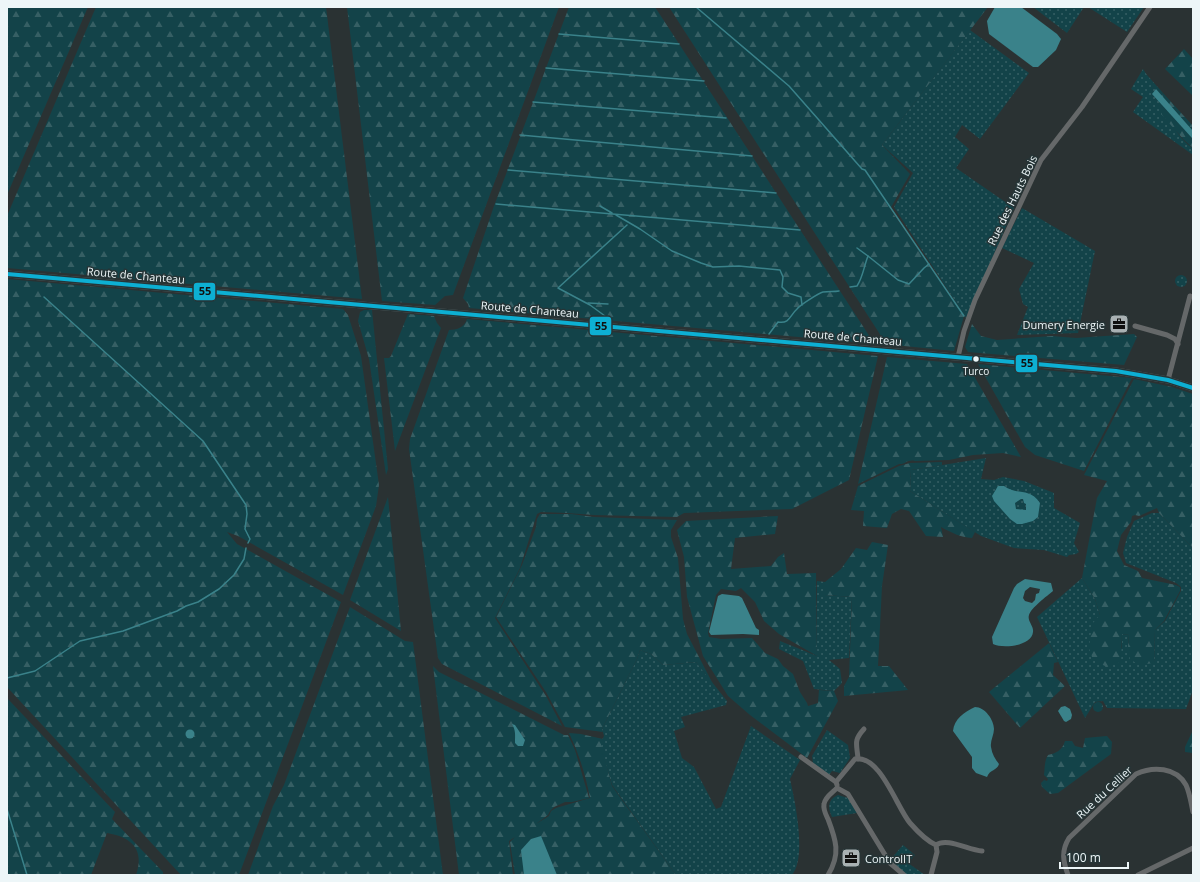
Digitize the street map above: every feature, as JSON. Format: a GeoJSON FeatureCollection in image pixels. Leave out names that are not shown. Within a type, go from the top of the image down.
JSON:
{"type":"FeatureCollection","features":[{"type":"Feature","properties":{"kind":"main road","name":"Route de Chanteau"},"geometry":{"type":"LineString","coordinates":[[7,274],[1124,372],[1168,380],[1193,388]]}},
{"type":"Feature","properties":{"kind":"street","name":"Rue des Hauts Bois"},"geometry":{"type":"LineString","coordinates":[[958,357],[964,331],[975,300],[1041,160],[1082,107],[1150,7]]}},
{"type":"Feature","properties":{"kind":"street"},"geometry":{"type":"LineString","coordinates":[[1168,380],[1190,296]]}},
{"type":"Feature","properties":{"kind":"street"},"geometry":{"type":"LineString","coordinates":[[1135,326],[1167,335],[1175,339],[1178,344]]}},
{"type":"Feature","properties":{"kind":"street"},"geometry":{"type":"LineString","coordinates":[[858,759],[855,742],[857,736],[864,729]]}},
{"type":"Feature","properties":{"kind":"street"},"geometry":{"type":"LineString","coordinates":[[802,757],[836,782],[837,788]]}},
{"type":"Feature","properties":{"kind":"street"},"geometry":{"type":"LineString","coordinates":[[836,782],[852,761],[864,759],[877,768],[910,823],[936,846],[937,852],[931,875]]}},
{"type":"Feature","properties":{"kind":"street","name":"Rue du Cellier"},"geometry":{"type":"LineString","coordinates":[[1068,875],[1063,858],[1063,850],[1069,840],[1136,774],[1158,768],[1178,776],[1187,789],[1193,812]]}},
{"type":"Feature","properties":{"kind":"street"},"geometry":{"type":"LineString","coordinates":[[828,875],[836,859],[836,845],[835,836],[825,812],[824,804],[827,797],[837,788]]}},
{"type":"Feature","properties":{"kind":"street"},"geometry":{"type":"LineString","coordinates":[[837,788],[848,794],[890,863],[904,875]]}},
{"type":"Feature","properties":{"kind":"street"},"geometry":{"type":"LineString","coordinates":[[936,846],[942,842],[946,842],[982,851]]}},
{"type":"Feature","properties":{"kind":"street"},"geometry":{"type":"LineString","coordinates":[[1138,875],[1193,848]]}},
{"type":"Feature","properties":{"kind":"green space"},"geometry":{"type":"Polygon","coordinates":[[[7,7],[88,7],[7,195],[7,7]]]}},
{"type":"Feature","properties":{"kind":"green space"},"geometry":{"type":"Polygon","coordinates":[[[96,7],[326,7],[362,299],[7,268],[7,216],[96,7]]]}},
{"type":"Feature","properties":{"kind":"green space"},"geometry":{"type":"Polygon","coordinates":[[[347,7],[559,7],[453,295],[445,296],[435,305],[382,301],[347,7]]]}},
{"type":"Feature","properties":{"kind":"green space"},"geometry":{"type":"Polygon","coordinates":[[[569,7],[655,7],[870,337],[866,343],[469,308],[468,304],[463,298],[494,206],[569,7]]]}},
{"type":"Feature","properties":{"kind":"green space"},"geometry":{"type":"Polygon","coordinates":[[[669,7],[988,7],[882,145],[910,174],[890,209],[964,316],[954,351],[894,345],[883,339],[669,7]]]}},
{"type":"Feature","properties":{"kind":"green space"},"geometry":{"type":"Polygon","coordinates":[[[1033,7],[1084,7],[1067,33],[1033,7]]]}},
{"type":"Feature","properties":{"kind":"green space"},"geometry":{"type":"Polygon","coordinates":[[[1088,7],[1144,7],[1127,32],[1088,7]]]}},
{"type":"Feature","properties":{"kind":"green space"},"geometry":{"type":"Polygon","coordinates":[[[970,30],[1029,73],[980,139],[962,125],[955,137],[969,149],[956,168],[1014,208],[966,318],[894,207],[913,173],[882,145],[970,30]]]}},
{"type":"Feature","properties":{"kind":"green space"},"geometry":{"type":"Polygon","coordinates":[[[1184,49],[1193,59],[1193,96],[1165,69],[1184,49]]]}},
{"type":"Feature","properties":{"kind":"green space"},"geometry":{"type":"Polygon","coordinates":[[[1143,69],[1163,93],[1159,100],[1182,139],[1193,148],[1193,155],[1133,112],[1143,97],[1131,89],[1143,69]]]}},
{"type":"Feature","properties":{"kind":"green space"},"geometry":{"type":"Polygon","coordinates":[[[1163,93],[1193,126],[1193,148],[1162,115],[1159,100],[1163,93]]]}},
{"type":"Feature","properties":{"kind":"green space"},"geometry":{"type":"Polygon","coordinates":[[[1022,208],[1095,251],[1078,333],[1017,335],[1028,307],[1023,304],[1019,289],[1034,263],[1002,248],[1022,208]]]}},
{"type":"Feature","properties":{"kind":"green space"},"geometry":{"type":"Polygon","coordinates":[[[1179,275],[1183,275],[1187,281],[1183,287],[1179,287],[1175,283],[1175,279],[1179,275]]]}},
{"type":"Feature","properties":{"kind":"green space"},"geometry":{"type":"Polygon","coordinates":[[[7,279],[343,309],[348,315],[361,356],[379,485],[376,506],[343,595],[238,536],[227,532],[237,544],[341,602],[239,875],[181,875],[7,687],[7,279]]]}},
{"type":"Feature","properties":{"kind":"green space"},"geometry":{"type":"Polygon","coordinates":[[[364,310],[372,310],[388,469],[386,475],[369,359],[358,321],[360,312],[364,310]]]}},
{"type":"Feature","properties":{"kind":"green space"},"geometry":{"type":"Polygon","coordinates":[[[408,314],[434,316],[441,328],[395,451],[384,358],[389,358],[391,356],[408,314]]]}},
{"type":"Feature","properties":{"kind":"green space"},"geometry":{"type":"Polygon","coordinates":[[[467,319],[878,356],[849,480],[792,509],[684,513],[677,517],[541,512],[537,514],[520,568],[495,618],[546,696],[562,726],[442,664],[438,658],[409,449],[410,439],[449,330],[460,328],[467,319]]]}},
{"type":"Feature","properties":{"kind":"green space"},"geometry":{"type":"Polygon","coordinates":[[[972,324],[981,336],[997,340],[1052,336],[1076,338],[1134,334],[1137,337],[1124,365],[968,352],[965,347],[972,324]]]}},
{"type":"Feature","properties":{"kind":"green space"},"geometry":{"type":"Polygon","coordinates":[[[887,357],[967,364],[1021,457],[1003,453],[973,455],[949,460],[910,461],[899,464],[858,484],[887,357]]]}},
{"type":"Feature","properties":{"kind":"green space"},"geometry":{"type":"Polygon","coordinates":[[[978,364],[1132,378],[1084,471],[1035,455],[1025,447],[978,364]]]}},
{"type":"Feature","properties":{"kind":"green space"},"geometry":{"type":"Polygon","coordinates":[[[1134,379],[1172,387],[1193,394],[1193,548],[1159,513],[1157,508],[1139,516],[1132,516],[1131,522],[1121,535],[1117,551],[1124,565],[1138,571],[1142,578],[1176,585],[1180,587],[1180,591],[1164,621],[1155,630],[1154,663],[1139,665],[1130,659],[1128,646],[1129,635],[1122,634],[1121,662],[1107,667],[1093,660],[1089,648],[1092,624],[1100,615],[1095,599],[1082,578],[1097,498],[1107,481],[1084,475],[1134,379]]]}},
{"type":"Feature","properties":{"kind":"green space"},"geometry":{"type":"Polygon","coordinates":[[[986,458],[981,479],[994,480],[1003,477],[1024,481],[1054,493],[1054,508],[1080,523],[1074,543],[1079,552],[1067,557],[1044,550],[1014,548],[981,536],[910,491],[911,470],[986,458]]]}},
{"type":"Feature","properties":{"kind":"green space"},"geometry":{"type":"Polygon","coordinates":[[[942,462],[942,465],[911,470],[910,491],[975,532],[972,538],[964,537],[941,527],[943,537],[926,536],[909,511],[901,509],[892,514],[887,528],[863,526],[864,511],[851,510],[858,486],[899,466],[910,463],[942,462]]]}},
{"type":"Feature","properties":{"kind":"green space"},"geometry":{"type":"Polygon","coordinates":[[[388,497],[401,631],[350,600],[388,497]]]}},
{"type":"Feature","properties":{"kind":"green space"},"geometry":{"type":"Polygon","coordinates":[[[1152,513],[1159,513],[1193,548],[1193,690],[1186,709],[1107,708],[1103,701],[1095,702],[1085,718],[1037,617],[1082,578],[1095,599],[1100,615],[1122,649],[1122,634],[1129,635],[1128,646],[1154,663],[1155,630],[1165,621],[1181,591],[1181,587],[1176,583],[1126,563],[1123,553],[1127,537],[1134,521],[1152,513]]]}},
{"type":"Feature","properties":{"kind":"green space"},"geometry":{"type":"Polygon","coordinates":[[[540,514],[571,514],[594,517],[677,520],[671,530],[671,537],[678,558],[683,619],[687,634],[713,684],[696,662],[663,665],[651,654],[640,650],[602,729],[603,732],[565,727],[546,692],[496,617],[522,565],[540,514]]]}},
{"type":"Feature","properties":{"kind":"green space"},"geometry":{"type":"Polygon","coordinates":[[[778,516],[775,534],[735,538],[731,569],[771,566],[778,557],[784,553],[787,574],[816,573],[817,656],[779,634],[764,621],[755,602],[741,588],[736,591],[721,589],[716,595],[708,633],[709,637],[721,639],[752,638],[765,653],[778,659],[783,666],[793,674],[800,692],[808,706],[818,703],[819,690],[834,691],[838,701],[807,758],[750,715],[728,696],[703,656],[687,597],[684,557],[677,530],[686,521],[778,516]]]}},
{"type":"Feature","properties":{"kind":"green space"},"geometry":{"type":"Polygon","coordinates":[[[872,542],[888,545],[882,586],[878,666],[889,666],[908,690],[844,696],[844,686],[849,677],[852,597],[825,595],[825,582],[841,569],[856,548],[867,550],[872,542]]]}},
{"type":"Feature","properties":{"kind":"green space"},"geometry":{"type":"Polygon","coordinates":[[[817,581],[825,582],[825,595],[852,597],[849,658],[829,660],[840,669],[842,683],[834,691],[814,689],[803,661],[779,649],[780,641],[817,656],[817,581]]]}},
{"type":"Feature","properties":{"kind":"green space"},"geometry":{"type":"Polygon","coordinates":[[[350,607],[405,641],[413,642],[443,875],[248,875],[273,806],[284,785],[350,607]]]}},
{"type":"Feature","properties":{"kind":"green space"},"geometry":{"type":"Polygon","coordinates":[[[1049,643],[1058,662],[1054,663],[1053,675],[1065,686],[1020,728],[989,692],[1049,643]]]}},
{"type":"Feature","properties":{"kind":"green space"},"geometry":{"type":"Polygon","coordinates":[[[640,650],[651,654],[663,665],[696,662],[727,701],[726,705],[681,717],[685,727],[674,731],[682,758],[694,767],[716,809],[721,807],[751,726],[800,760],[790,779],[797,814],[799,843],[799,856],[792,875],[676,875],[612,785],[600,744],[604,736],[602,729],[640,650]]]}},
{"type":"Feature","properties":{"kind":"green space"},"geometry":{"type":"Polygon","coordinates":[[[433,666],[439,672],[564,735],[568,735],[575,750],[589,798],[565,802],[554,807],[550,811],[548,815],[536,824],[549,816],[551,811],[556,808],[590,798],[582,765],[569,733],[603,739],[601,744],[612,786],[676,875],[515,875],[510,842],[515,837],[509,841],[513,875],[459,875],[433,666]]]}},
{"type":"Feature","properties":{"kind":"green space"},"geometry":{"type":"Polygon","coordinates":[[[7,698],[115,812],[112,819],[163,872],[163,875],[136,875],[139,858],[134,846],[123,838],[107,833],[91,875],[7,875],[7,698]]]}},
{"type":"Feature","properties":{"kind":"green space"},"geometry":{"type":"Polygon","coordinates":[[[1096,702],[1100,702],[1102,703],[1102,711],[1096,712],[1093,709],[1093,705],[1096,702]]]}},
{"type":"Feature","properties":{"kind":"green space"},"geometry":{"type":"Polygon","coordinates":[[[827,730],[848,745],[850,758],[840,773],[832,771],[829,775],[813,763],[812,756],[827,730]]]}},
{"type":"Feature","properties":{"kind":"green space"},"geometry":{"type":"Polygon","coordinates":[[[1193,730],[1193,753],[1185,752],[1185,747],[1193,730]]]}},
{"type":"Feature","properties":{"kind":"green space"},"geometry":{"type":"Polygon","coordinates":[[[1107,736],[1112,742],[1111,754],[1058,793],[1050,794],[1042,787],[1041,783],[1044,780],[1047,781],[1048,779],[1044,775],[1045,763],[1048,755],[1058,751],[1065,741],[1072,741],[1075,746],[1083,748],[1085,738],[1107,736]]]}},
{"type":"Feature","properties":{"kind":"green space"},"geometry":{"type":"Polygon","coordinates":[[[838,795],[848,798],[857,813],[832,817],[829,804],[834,797],[838,795]]]}},
{"type":"Feature","properties":{"kind":"green space"},"geometry":{"type":"Polygon","coordinates":[[[903,845],[915,855],[908,863],[925,875],[907,875],[890,860],[903,845]]]}},
{"type":"Feature","properties":{"kind":"shaded area"},"geometry":{"type":"Polygon","coordinates":[[[995,7],[1021,7],[1057,34],[1061,39],[1056,50],[1038,67],[1033,67],[989,34],[987,21],[995,7]]]}},
{"type":"Feature","properties":{"kind":"shaded area"},"geometry":{"type":"Polygon","coordinates":[[[1156,89],[1193,131],[1192,138],[1152,94],[1156,89]]]}},
{"type":"Feature","properties":{"kind":"shaded area"},"geometry":{"type":"Polygon","coordinates":[[[998,486],[1004,486],[1014,491],[1032,495],[1040,503],[1038,517],[1033,521],[1017,524],[1010,519],[994,501],[992,496],[998,486]],[[1023,499],[1015,503],[1016,509],[1026,510],[1026,504],[1024,503],[1023,499]]]}},
{"type":"Feature","properties":{"kind":"shaded area"},"geometry":{"type":"Polygon","coordinates":[[[1025,579],[1051,583],[1053,591],[1030,612],[1029,619],[1033,632],[1028,640],[1023,643],[1010,646],[993,644],[992,637],[1017,584],[1025,579]],[[1030,587],[1025,591],[1023,598],[1025,601],[1032,603],[1040,589],[1030,587]]]}},
{"type":"Feature","properties":{"kind":"shaded area"},"geometry":{"type":"Polygon","coordinates":[[[722,594],[739,596],[742,598],[756,628],[759,630],[759,635],[711,635],[709,632],[718,596],[722,594]]]}},
{"type":"Feature","properties":{"kind":"shaded area"},"geometry":{"type":"Polygon","coordinates":[[[1065,706],[1070,709],[1072,715],[1071,719],[1066,722],[1058,711],[1061,707],[1065,706]]]}},
{"type":"Feature","properties":{"kind":"shaded area"},"geometry":{"type":"Polygon","coordinates":[[[975,707],[982,709],[991,718],[994,725],[991,747],[992,752],[999,764],[997,768],[988,774],[987,777],[976,773],[972,768],[972,757],[953,731],[955,723],[960,716],[975,707]]]}},
{"type":"Feature","properties":{"kind":"shaded area"},"geometry":{"type":"Polygon","coordinates":[[[512,724],[515,725],[525,740],[523,746],[518,746],[515,743],[515,731],[512,724]]]}},
{"type":"Feature","properties":{"kind":"shaded area"},"geometry":{"type":"Polygon","coordinates":[[[188,730],[192,730],[194,734],[192,738],[188,738],[186,736],[186,732],[188,730]]]}},
{"type":"Feature","properties":{"kind":"shaded area"},"geometry":{"type":"Polygon","coordinates":[[[541,836],[557,875],[524,875],[521,850],[531,839],[541,836]]]}},
{"type":"Feature","properties":{"kind":"waterway"},"geometry":{"type":"LineString","coordinates":[[696,7],[789,86],[862,169],[865,170],[964,316]]}},
{"type":"Feature","properties":{"kind":"waterway"},"geometry":{"type":"LineString","coordinates":[[559,34],[679,44]]}},
{"type":"Feature","properties":{"kind":"waterway"},"geometry":{"type":"LineString","coordinates":[[546,68],[704,81]]}},
{"type":"Feature","properties":{"kind":"waterway"},"geometry":{"type":"LineString","coordinates":[[533,102],[726,118]]}},
{"type":"Feature","properties":{"kind":"waterway"},"geometry":{"type":"LineString","coordinates":[[520,135],[752,156]]}},
{"type":"Feature","properties":{"kind":"waterway"},"geometry":{"type":"LineString","coordinates":[[508,170],[776,193]]}},
{"type":"Feature","properties":{"kind":"waterway"},"geometry":{"type":"LineString","coordinates":[[496,204],[800,230]]}},
{"type":"Feature","properties":{"kind":"waterway"},"geometry":{"type":"LineString","coordinates":[[600,206],[612,213]]}},
{"type":"Feature","properties":{"kind":"waterway"},"geometry":{"type":"LineString","coordinates":[[616,215],[640,229],[672,251],[701,263],[713,267],[739,266],[780,270],[783,277],[782,287],[788,293],[801,297],[802,305]]}},
{"type":"Feature","properties":{"kind":"waterway"},"geometry":{"type":"LineString","coordinates":[[604,320],[605,316],[590,305],[558,288],[627,225]]}},
{"type":"Feature","properties":{"kind":"waterway"},"geometry":{"type":"LineString","coordinates":[[857,248],[868,256]]}},
{"type":"Feature","properties":{"kind":"waterway"},"geometry":{"type":"LineString","coordinates":[[850,287],[857,286],[859,283],[868,256],[898,280],[909,284],[929,264]]}},
{"type":"Feature","properties":{"kind":"waterway"},"geometry":{"type":"LineString","coordinates":[[769,334],[778,322],[785,322],[805,302],[823,292],[839,291]]}},
{"type":"Feature","properties":{"kind":"waterway"},"geometry":{"type":"LineString","coordinates":[[44,297],[203,441],[246,505],[247,514],[245,529],[250,539],[248,543]]}},
{"type":"Feature","properties":{"kind":"waterway"},"geometry":{"type":"LineString","coordinates":[[588,303],[608,304]]}},
{"type":"Feature","properties":{"kind":"waterway"},"geometry":{"type":"LineString","coordinates":[[7,678],[35,671],[80,641],[123,631],[198,602],[219,589],[234,575],[244,559],[246,548]]}},
{"type":"Feature","properties":{"kind":"waterway"},"geometry":{"type":"LineString","coordinates":[[7,809],[27,875]]}},
{"type":"Feature","properties":{"kind":"transit line","name":"55"},"geometry":{"type":"LineString","coordinates":[[7,274],[1116,371],[1168,380],[1193,388]]}},
{"type":"Feature","properties":{"kind":"place","name":"Dumery Energie"},"geometry":{"type":"Point","coordinates":[1119,324]}},
{"type":"Feature","properties":{"kind":"place","name":"Turco"},"geometry":{"type":"Point","coordinates":[976,359]}},
{"type":"Feature","properties":{"kind":"place","name":"ControlIT"},"geometry":{"type":"Point","coordinates":[851,858]}}]}
